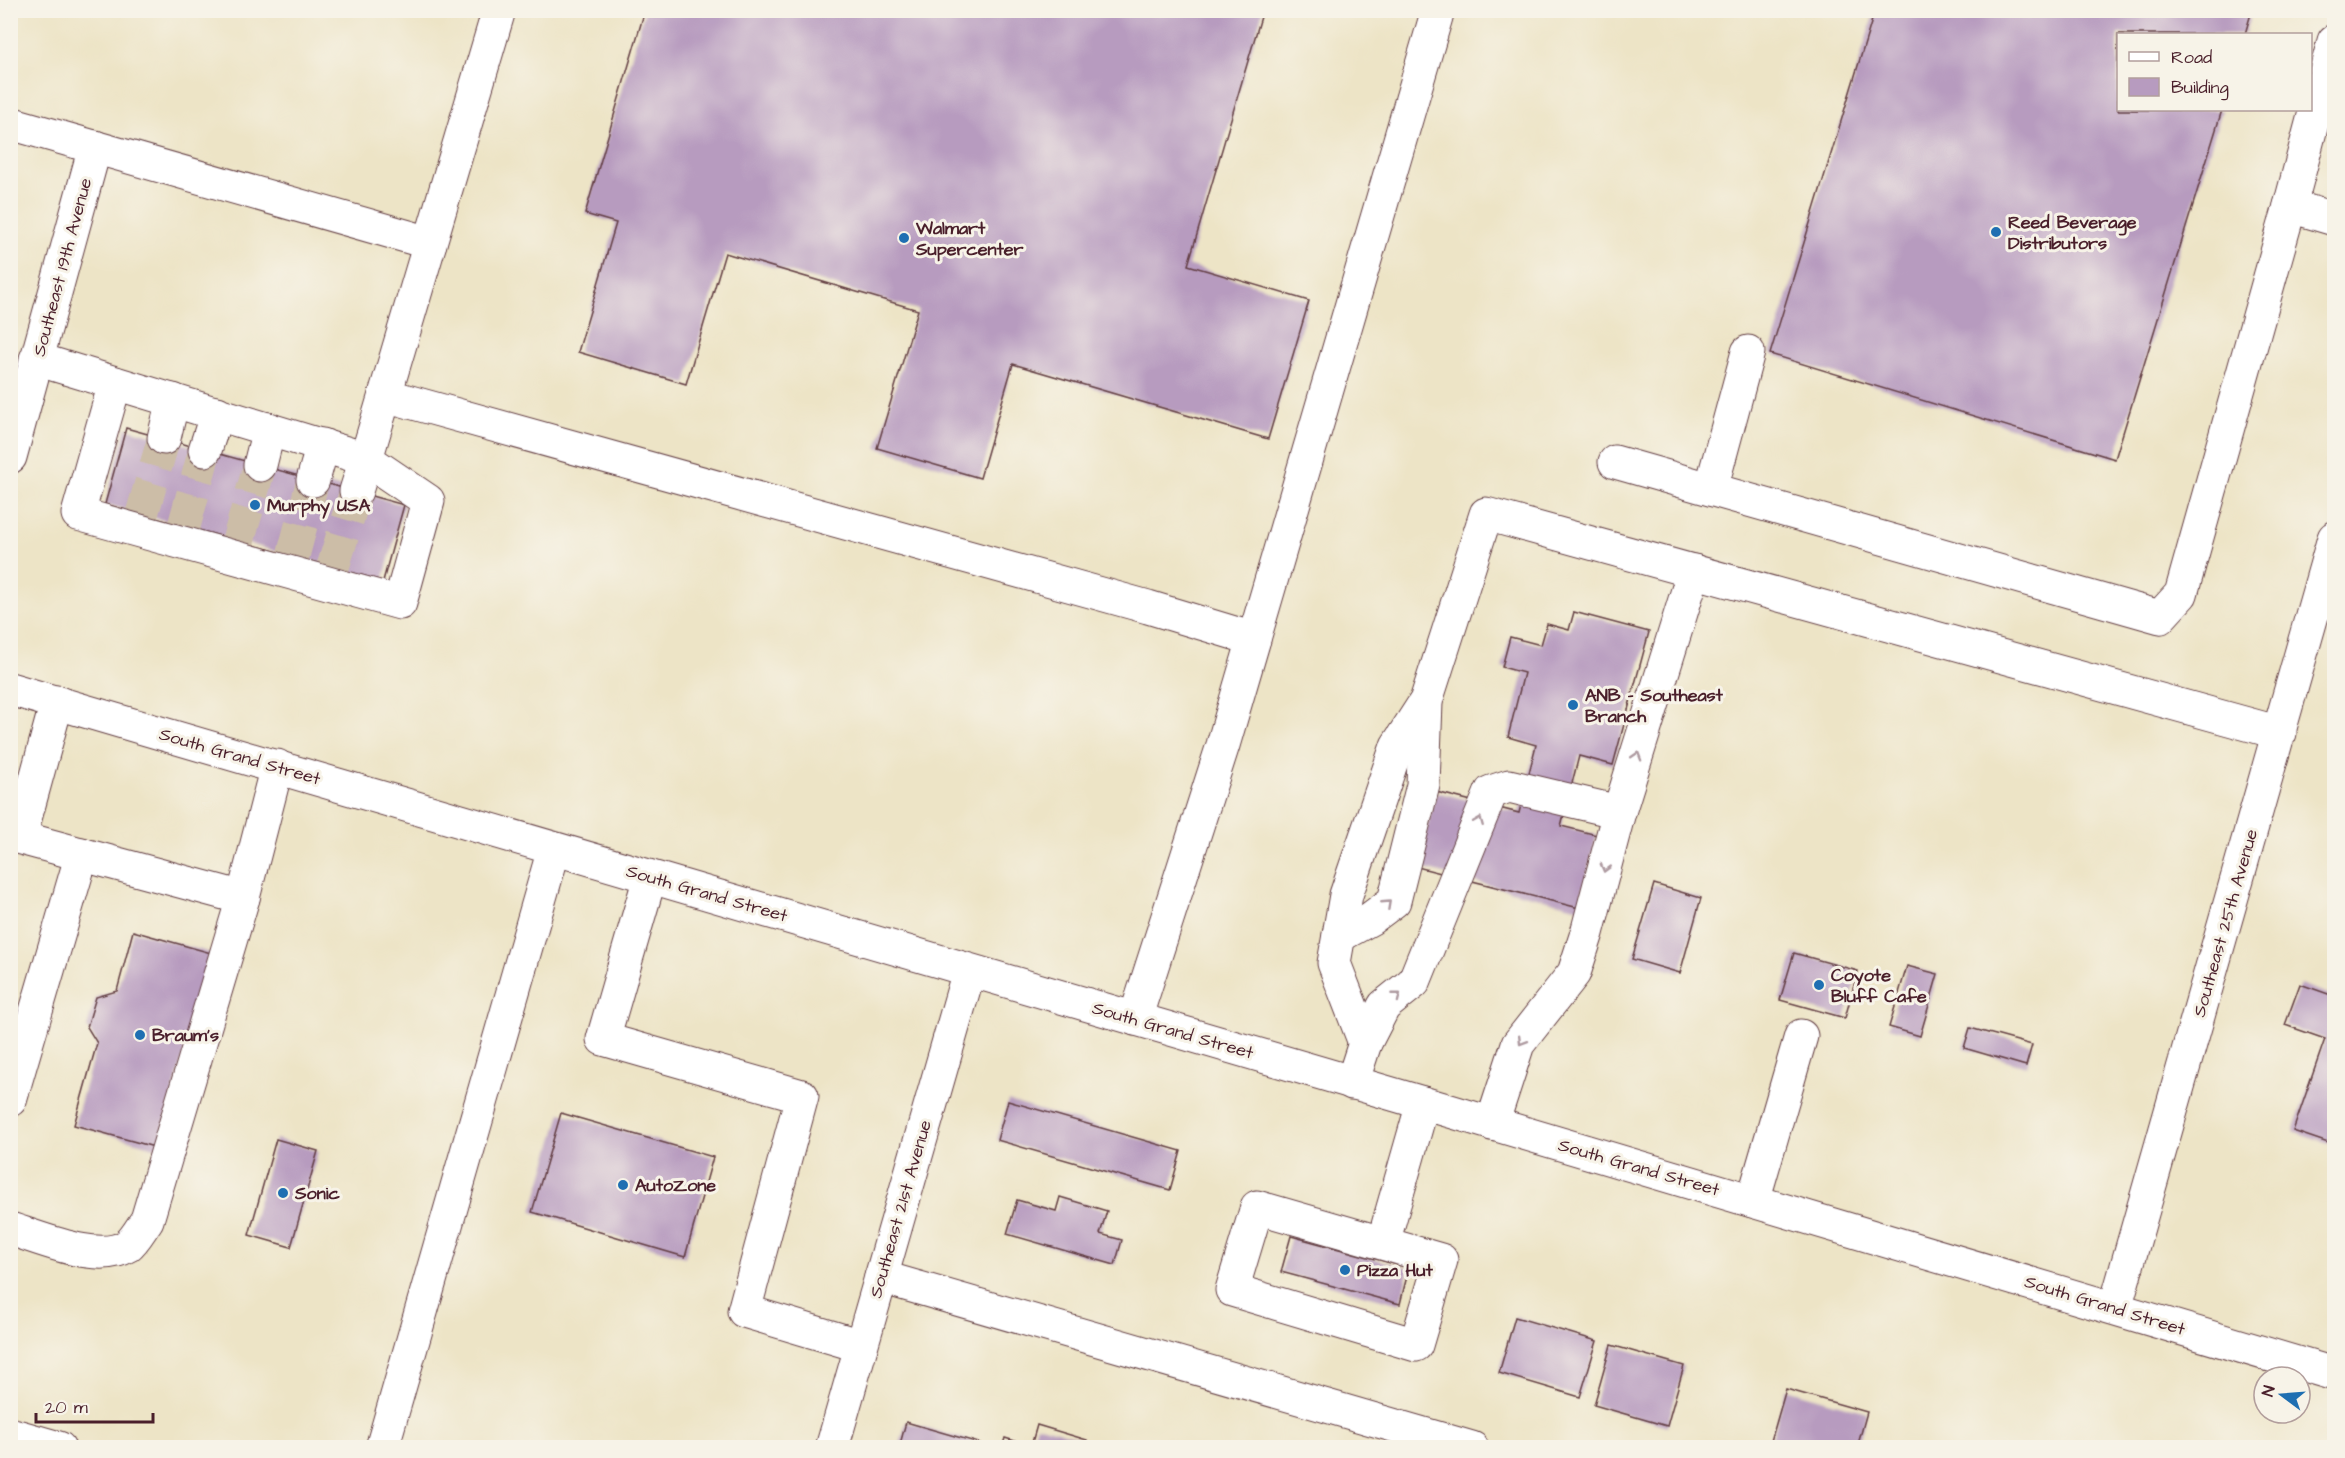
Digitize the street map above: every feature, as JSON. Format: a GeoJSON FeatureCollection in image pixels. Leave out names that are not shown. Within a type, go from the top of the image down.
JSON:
{"type":"FeatureCollection","features":[{"type":"Feature","properties":{"kind":"main road"},"geometry":{"type":"LineString","coordinates":[[356,491],[499,10]]}},
{"type":"Feature","properties":{"kind":"main road"},"geometry":{"type":"LineString","coordinates":[[1135,1019],[1223,745],[1438,10]]}},
{"type":"Feature","properties":{"kind":"main road"},"geometry":{"type":"LineString","coordinates":[[1615,462],[2160,617],[2181,594],[2290,207],[2334,41]]}},
{"type":"Feature","properties":{"kind":"main road"},"geometry":{"type":"LineString","coordinates":[[10,123],[430,243]]}},
{"type":"Feature","properties":{"kind":"main road","name":"Southeast 19th Avenue"},"geometry":{"type":"LineString","coordinates":[[10,457],[95,147]]}},
{"type":"Feature","properties":{"kind":"main road"},"geometry":{"type":"LineString","coordinates":[[2290,207],[2334,219]]}},
{"type":"Feature","properties":{"kind":"main road"},"geometry":{"type":"LineString","coordinates":[[1711,489],[1748,352]]}},
{"type":"Feature","properties":{"kind":"main road"},"geometry":{"type":"LineString","coordinates":[[36,359],[366,459],[428,501],[400,603],[330,574],[139,522],[78,514],[115,383]]}},
{"type":"Feature","properties":{"kind":"main road"},"geometry":{"type":"LineString","coordinates":[[385,395],[1138,604],[1254,639]]}},
{"type":"Feature","properties":{"kind":"main road"},"geometry":{"type":"LineString","coordinates":[[164,438],[173,400]]}},
{"type":"Feature","properties":{"kind":"main road"},"geometry":{"type":"LineString","coordinates":[[205,450],[217,413]]}},
{"type":"Feature","properties":{"kind":"main road"},"geometry":{"type":"LineString","coordinates":[[260,465],[268,429]]}},
{"type":"Feature","properties":{"kind":"main road"},"geometry":{"type":"LineString","coordinates":[[313,480],[322,445]]}},
{"type":"Feature","properties":{"kind":"main road"},"geometry":{"type":"LineString","coordinates":[[1365,1042],[1334,963],[1346,895],[1397,746],[1426,701],[1486,514],[2280,734]]}},
{"type":"Feature","properties":{"kind":"main road","name":"Southeast 25th Avenue"},"geometry":{"type":"LineString","coordinates":[[2115,1308],[2334,538]]}},
{"type":"Feature","properties":{"kind":"main road"},"geometry":{"type":"LineString","coordinates":[[1492,1124],[1518,1044],[1574,974],[1620,812],[1694,571]]}},
{"type":"Feature","properties":{"kind":"main road","name":"South Grand Street"},"geometry":{"type":"LineString","coordinates":[[10,689],[1423,1103],[2334,1374]]}},
{"type":"Feature","properties":{"kind":"main road"},"geometry":{"type":"LineString","coordinates":[[1339,936],[1370,919],[1394,901],[1423,785],[1426,701]]}},
{"type":"Feature","properties":{"kind":"main road"},"geometry":{"type":"LineString","coordinates":[[57,702],[15,836],[243,898]]}},
{"type":"Feature","properties":{"kind":"main road"},"geometry":{"type":"LineString","coordinates":[[10,1229],[91,1252],[113,1253],[129,1244],[147,1220],[243,898],[277,766]]}},
{"type":"Feature","properties":{"kind":"main road"},"geometry":{"type":"LineString","coordinates":[[1352,1083],[1365,1042],[1384,1006],[1414,982],[1491,792],[1509,786],[1620,812]]}},
{"type":"Feature","properties":{"kind":"main road"},"geometry":{"type":"LineString","coordinates":[[382,1448],[554,849]]}},
{"type":"Feature","properties":{"kind":"main road"},"geometry":{"type":"LineString","coordinates":[[10,1100],[82,854]]}},
{"type":"Feature","properties":{"kind":"main road"},"geometry":{"type":"LineString","coordinates":[[650,877],[603,1039],[802,1096],[744,1311],[861,1346]]}},
{"type":"Feature","properties":{"kind":"main road","name":"Southeast 21st Avenue"},"geometry":{"type":"LineString","coordinates":[[832,1448],[969,971]]}},
{"type":"Feature","properties":{"kind":"main road"},"geometry":{"type":"LineString","coordinates":[[1753,1201],[1801,1036]]}},
{"type":"Feature","properties":{"kind":"main road"},"geometry":{"type":"LineString","coordinates":[[1383,1243],[1423,1103]]}},
{"type":"Feature","properties":{"kind":"main road"},"geometry":{"type":"LineString","coordinates":[[1257,1207],[1383,1243],[1441,1260],[1416,1345],[1232,1290],[1257,1207]]}},
{"type":"Feature","properties":{"kind":"main road"},"geometry":{"type":"LineString","coordinates":[[881,1276],[1472,1448]]}},
{"type":"Feature","properties":{"kind":"main road"},"geometry":{"type":"LineString","coordinates":[[10,1434],[59,1448]]}},
{"type":"Feature","properties":{"kind":"building","name":"Walmart Supercenter"},"geometry":{"type":"Polygon","coordinates":[[[645,10],[1263,10],[1188,265],[1309,301],[1268,439],[1013,364],[980,478],[877,448],[918,310],[725,253],[686,384],[578,352],[616,223],[585,214],[645,10]]]}},
{"type":"Feature","properties":{"kind":"building","name":"Reed Beverage Distributors"},"geometry":{"type":"Polygon","coordinates":[[[1875,10],[2252,10],[2245,33],[2117,33],[2117,111],[2222,111],[2115,459],[1770,354],[1875,10]]]}},
{"type":"Feature","properties":{"kind":"building","name":"Murphy USA"},"geometry":{"type":"Polygon","coordinates":[[[126,428],[404,505],[383,581],[105,504],[126,428]]]}},
{"type":"Feature","properties":{"kind":"building"},"geometry":{"type":"Polygon","coordinates":[[[1574,612],[1649,632],[1613,765],[1579,756],[1561,826],[1597,835],[1579,908],[1417,867],[1436,792],[1519,813],[1536,745],[1508,737],[1524,673],[1502,667],[1510,637],[1541,645],[1547,624],[1569,630],[1574,612]]]}},
{"type":"Feature","properties":{"kind":"building"},"geometry":{"type":"Polygon","coordinates":[[[1654,884],[1701,898],[1680,973],[1632,959],[1654,884]]]}},
{"type":"Feature","properties":{"kind":"building","name":"Braum's"},"geometry":{"type":"Polygon","coordinates":[[[133,931],[211,953],[158,1148],[74,1125],[97,1043],[87,1027],[96,997],[117,991],[133,931]]]}},
{"type":"Feature","properties":{"kind":"building","name":"Coyote Bluff Cafe"},"geometry":{"type":"Polygon","coordinates":[[[1794,953],[1858,971],[1845,1018],[1780,1000],[1794,953]]]}},
{"type":"Feature","properties":{"kind":"building"},"geometry":{"type":"Polygon","coordinates":[[[1907,966],[1938,974],[1920,1036],[1889,1027],[1907,966]]]}},
{"type":"Feature","properties":{"kind":"building"},"geometry":{"type":"Polygon","coordinates":[[[2300,984],[2334,996],[2334,1145],[2293,1131],[2325,1039],[2285,1025],[2300,984]]]}},
{"type":"Feature","properties":{"kind":"building"},"geometry":{"type":"Polygon","coordinates":[[[1970,1028],[2032,1045],[2026,1066],[1964,1048],[1970,1028]]]}},
{"type":"Feature","properties":{"kind":"building"},"geometry":{"type":"Polygon","coordinates":[[[1008,1101],[1181,1151],[1170,1190],[997,1140],[1008,1101]]]}},
{"type":"Feature","properties":{"kind":"building","name":"AutoZone"},"geometry":{"type":"Polygon","coordinates":[[[561,1113],[713,1157],[685,1257],[532,1212],[561,1113]]]}},
{"type":"Feature","properties":{"kind":"building","name":"Sonic"},"geometry":{"type":"Polygon","coordinates":[[[276,1139],[318,1151],[291,1247],[249,1235],[276,1139]]]}},
{"type":"Feature","properties":{"kind":"building"},"geometry":{"type":"Polygon","coordinates":[[[1060,1197],[1107,1211],[1100,1234],[1122,1240],[1115,1265],[1007,1234],[1017,1200],[1056,1211],[1060,1197]]]}},
{"type":"Feature","properties":{"kind":"building","name":"Pizza Hut"},"geometry":{"type":"Polygon","coordinates":[[[1291,1236],[1409,1268],[1400,1304],[1281,1272],[1291,1236]]]}},
{"type":"Feature","properties":{"kind":"building"},"geometry":{"type":"Polygon","coordinates":[[[1515,1317],[1597,1341],[1580,1397],[1499,1373],[1515,1317]]]}},
{"type":"Feature","properties":{"kind":"building"},"geometry":{"type":"Polygon","coordinates":[[[1611,1345],[1684,1366],[1667,1426],[1594,1405],[1611,1345]]]}},
{"type":"Feature","properties":{"kind":"building"},"geometry":{"type":"Polygon","coordinates":[[[1786,1389],[1867,1412],[1857,1448],[1769,1448],[1786,1389]]]}},
{"type":"Feature","properties":{"kind":"building"},"geometry":{"type":"Polygon","coordinates":[[[906,1422],[986,1445],[986,1448],[899,1448],[906,1422]]]}},
{"type":"Feature","properties":{"kind":"building"},"geometry":{"type":"Polygon","coordinates":[[[1037,1425],[1087,1440],[1085,1448],[1002,1448],[1005,1438],[1031,1446],[1037,1425]]]}},
{"type":"Feature","properties":{"kind":"building"},"geometry":{"type":"Polygon","coordinates":[[[1107,1442],[1124,1447],[1124,1448],[1105,1448],[1107,1442]]]}},
{"type":"Feature","properties":{"kind":"tunnel"},"geometry":{"type":"LineString","coordinates":[[142,514],[164,438]]}},
{"type":"Feature","properties":{"kind":"tunnel"},"geometry":{"type":"LineString","coordinates":[[184,526],[205,450]]}},
{"type":"Feature","properties":{"kind":"tunnel"},"geometry":{"type":"LineString","coordinates":[[238,541],[260,465]]}},
{"type":"Feature","properties":{"kind":"tunnel"},"geometry":{"type":"LineString","coordinates":[[293,556],[313,480]]}},
{"type":"Feature","properties":{"kind":"tunnel"},"geometry":{"type":"LineString","coordinates":[[333,567],[356,491]]}},
{"type":"Feature","properties":{"kind":"place","name":"Reed Beverage Distributors"},"geometry":{"type":"Point","coordinates":[1996,232]}},
{"type":"Feature","properties":{"kind":"place","name":"Walmart Supercenter"},"geometry":{"type":"Point","coordinates":[904,238]}},
{"type":"Feature","properties":{"kind":"place","name":"Murphy USA"},"geometry":{"type":"Point","coordinates":[255,505]}},
{"type":"Feature","properties":{"kind":"place","name":"ANB - Southeast Branch"},"geometry":{"type":"Point","coordinates":[1573,705]}},
{"type":"Feature","properties":{"kind":"place","name":"Coyote Bluff Cafe"},"geometry":{"type":"Point","coordinates":[1819,985]}},
{"type":"Feature","properties":{"kind":"place","name":"Braum's"},"geometry":{"type":"Point","coordinates":[140,1035]}},
{"type":"Feature","properties":{"kind":"place","name":"AutoZone"},"geometry":{"type":"Point","coordinates":[623,1185]}},
{"type":"Feature","properties":{"kind":"place","name":"Sonic"},"geometry":{"type":"Point","coordinates":[283,1193]}},
{"type":"Feature","properties":{"kind":"place","name":"Pizza Hut"},"geometry":{"type":"Point","coordinates":[1345,1270]}}]}
